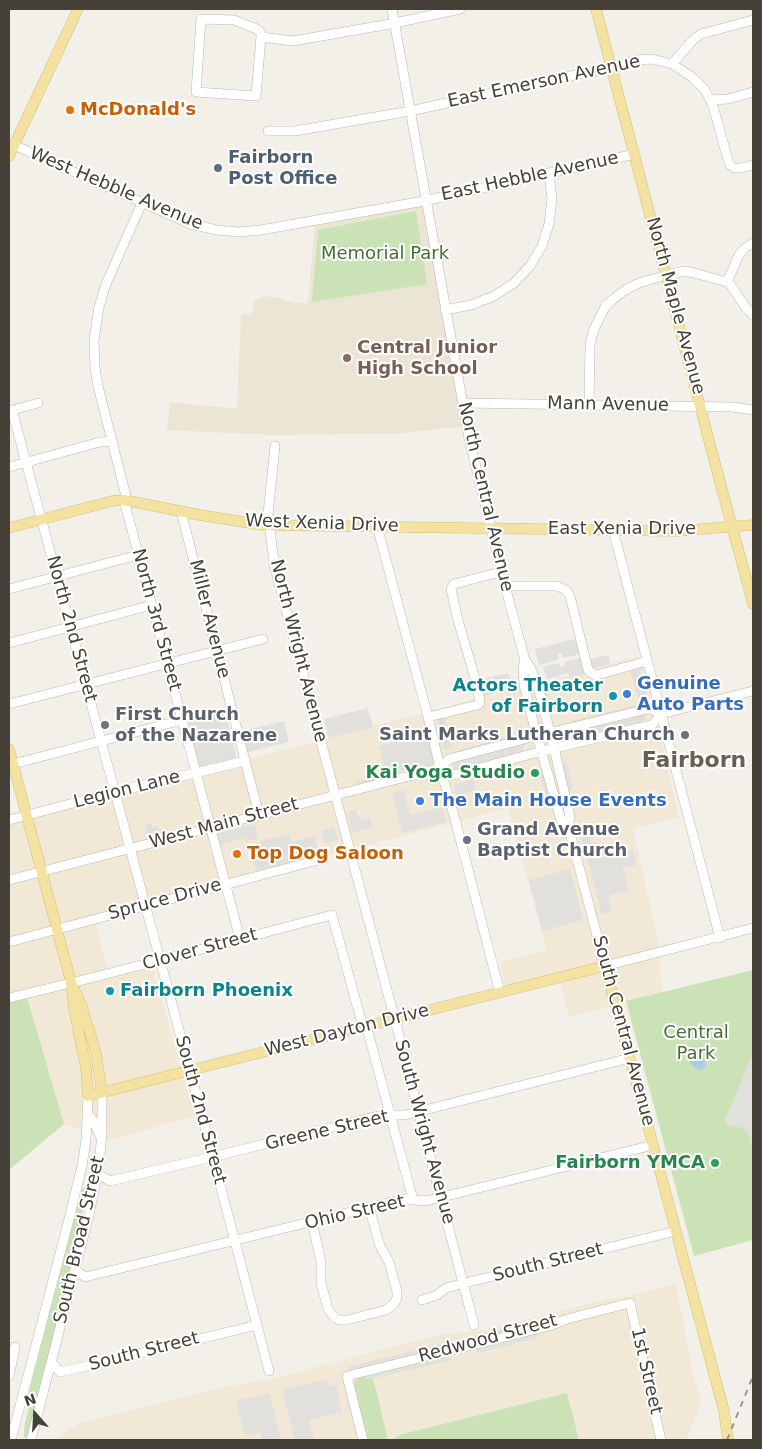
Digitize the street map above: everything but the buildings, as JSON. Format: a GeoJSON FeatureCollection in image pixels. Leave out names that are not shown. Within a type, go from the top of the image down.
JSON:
{"type":"FeatureCollection","features":[{"type":"Feature","properties":{"kind":"main road"},"geometry":{"type":"LineString","coordinates":[[9,156],[78,9]]}},
{"type":"Feature","properties":{"kind":"main road","name":"North Maple Avenue"},"geometry":{"type":"LineString","coordinates":[[596,9],[753,604]]}},
{"type":"Feature","properties":{"kind":"main road","name":"West Xenia Drive"},"geometry":{"type":"LineString","coordinates":[[9,528],[112,501],[126,500],[258,525],[491,528]]}},
{"type":"Feature","properties":{"kind":"main road","name":"East Xenia Drive"},"geometry":{"type":"LineString","coordinates":[[491,528],[677,531],[753,525]]}},
{"type":"Feature","properties":{"kind":"main road","name":"South Broad Street"},"geometry":{"type":"LineString","coordinates":[[9,749],[11,765],[72,982],[96,1053],[102,1092]]}},
{"type":"Feature","properties":{"kind":"main road","name":"West Dayton Drive"},"geometry":{"type":"LineString","coordinates":[[88,1096],[605,966]]}},
{"type":"Feature","properties":{"kind":"main road","name":"South Central Avenue"},"geometry":{"type":"LineString","coordinates":[[605,966],[724,1411],[728,1440]]}},
{"type":"Feature","properties":{"kind":"main road","name":"South Broad Street"},"geometry":{"type":"LineString","coordinates":[[72,982],[74,1009],[86,1068],[88,1096]]}},
{"type":"Feature","properties":{"kind":"main road","name":"South Central Avenue"},"geometry":{"type":"LineString","coordinates":[[724,1411],[734,1440]]}},
{"type":"Feature","properties":{"kind":"street","name":"North Central Avenue"},"geometry":{"type":"LineString","coordinates":[[392,9],[462,403],[477,475],[525,660],[537,683],[554,748]]}},
{"type":"Feature","properties":{"kind":"street"},"geometry":{"type":"LineString","coordinates":[[261,37],[274,40],[299,41],[460,9]]}},
{"type":"Feature","properties":{"kind":"street"},"geometry":{"type":"LineString","coordinates":[[201,19],[234,20],[257,29],[261,37],[256,96],[196,92],[201,19]]}},
{"type":"Feature","properties":{"kind":"street"},"geometry":{"type":"LineString","coordinates":[[753,20],[701,34],[693,40],[672,64],[705,90],[710,100],[729,163],[737,168],[753,165]]}},
{"type":"Feature","properties":{"kind":"street","name":"East Emerson Avenue"},"geometry":{"type":"LineString","coordinates":[[268,131],[295,131],[410,111],[612,67],[636,60],[652,59],[672,64]]}},
{"type":"Feature","properties":{"kind":"street"},"geometry":{"type":"LineString","coordinates":[[710,100],[728,99],[753,92]]}},
{"type":"Feature","properties":{"kind":"street","name":"West Hebble Avenue"},"geometry":{"type":"LineString","coordinates":[[14,145],[190,224],[217,230],[239,232],[261,230],[426,200]]}},
{"type":"Feature","properties":{"kind":"street","name":"East Hebble Avenue"},"geometry":{"type":"LineString","coordinates":[[426,200],[635,154]]}},
{"type":"Feature","properties":{"kind":"street"},"geometry":{"type":"LineString","coordinates":[[446,310],[471,306],[494,296],[514,283],[530,266],[542,246],[549,224],[552,199],[549,173]]}},
{"type":"Feature","properties":{"kind":"street","name":"North 3rd Street"},"geometry":{"type":"LineString","coordinates":[[142,203],[106,284],[96,320],[94,340],[95,368],[138,555],[240,939]]}},
{"type":"Feature","properties":{"kind":"street"},"geometry":{"type":"LineString","coordinates":[[726,282],[739,255],[753,243]]}},
{"type":"Feature","properties":{"kind":"street"},"geometry":{"type":"LineString","coordinates":[[589,405],[590,345],[594,329],[600,315],[611,301],[625,290],[639,283],[666,275],[688,272],[726,282],[733,287],[746,308],[753,315]]}},
{"type":"Feature","properties":{"kind":"street"},"geometry":{"type":"LineString","coordinates":[[10,411],[38,403]]}},
{"type":"Feature","properties":{"kind":"street","name":"Mann Avenue"},"geometry":{"type":"LineString","coordinates":[[462,403],[701,406],[753,410]]}},
{"type":"Feature","properties":{"kind":"street","name":"North 2nd Street"},"geometry":{"type":"LineString","coordinates":[[10,411],[42,519],[130,848]]}},
{"type":"Feature","properties":{"kind":"street"},"geometry":{"type":"LineString","coordinates":[[9,467],[100,442],[112,441]]}},
{"type":"Feature","properties":{"kind":"street","name":"North Wright Avenue"},"geometry":{"type":"LineString","coordinates":[[275,446],[268,514],[272,547],[335,795]]}},
{"type":"Feature","properties":{"kind":"street","name":"Miller Avenue"},"geometry":{"type":"LineString","coordinates":[[181,511],[259,815]]}},
{"type":"Feature","properties":{"kind":"street"},"geometry":{"type":"LineString","coordinates":[[377,526],[500,993]]}},
{"type":"Feature","properties":{"kind":"street"},"geometry":{"type":"LineString","coordinates":[[613,530],[720,938]]}},
{"type":"Feature","properties":{"kind":"street"},"geometry":{"type":"LineString","coordinates":[[9,588],[138,555]]}},
{"type":"Feature","properties":{"kind":"street"},"geometry":{"type":"LineString","coordinates":[[428,717],[477,705],[480,702],[450,589],[454,584],[501,572]]}},
{"type":"Feature","properties":{"kind":"street"},"geometry":{"type":"LineString","coordinates":[[505,586],[557,586],[566,590],[570,596],[588,670],[594,675],[647,661]]}},
{"type":"Feature","properties":{"kind":"street"},"geometry":{"type":"LineString","coordinates":[[9,644],[152,605]]}},
{"type":"Feature","properties":{"kind":"street"},"geometry":{"type":"LineString","coordinates":[[9,704],[263,639]]}},
{"type":"Feature","properties":{"kind":"street","name":"North Central Avenue"},"geometry":{"type":"LineString","coordinates":[[525,660],[523,669],[524,685],[542,751]]}},
{"type":"Feature","properties":{"kind":"street"},"geometry":{"type":"LineString","coordinates":[[660,714],[753,691]]}},
{"type":"Feature","properties":{"kind":"street","name":"West Main Street"},"geometry":{"type":"LineString","coordinates":[[9,880],[440,768],[449,759],[550,732],[647,709],[660,714],[652,725],[542,751],[454,775],[440,768]]}},
{"type":"Feature","properties":{"kind":"street"},"geometry":{"type":"LineString","coordinates":[[11,765],[182,720]]}},
{"type":"Feature","properties":{"kind":"street","name":"South Central Avenue"},"geometry":{"type":"LineString","coordinates":[[554,748],[570,817],[568,825],[605,966]]}},
{"type":"Feature","properties":{"kind":"street","name":"South Central Avenue"},"geometry":{"type":"LineString","coordinates":[[542,751],[562,820],[568,825]]}},
{"type":"Feature","properties":{"kind":"street","name":"Legion Lane"},"geometry":{"type":"LineString","coordinates":[[9,820],[245,761]]}},
{"type":"Feature","properties":{"kind":"street","name":"South Wright Avenue"},"geometry":{"type":"LineString","coordinates":[[335,795],[474,1325]]}},
{"type":"Feature","properties":{"kind":"street","name":"South 2nd Street"},"geometry":{"type":"LineString","coordinates":[[130,848],[269,1371]]}},
{"type":"Feature","properties":{"kind":"street","name":"Spruce Drive"},"geometry":{"type":"LineString","coordinates":[[9,942],[322,859]]}},
{"type":"Feature","properties":{"kind":"street","name":"Clover Street"},"geometry":{"type":"LineString","coordinates":[[9,998],[332,915],[363,1027]]}},
{"type":"Feature","properties":{"kind":"street"},"geometry":{"type":"LineString","coordinates":[[605,966],[753,928]]}},
{"type":"Feature","properties":{"kind":"street"},"geometry":{"type":"LineString","coordinates":[[363,1027],[368,1032],[413,1200]]}},
{"type":"Feature","properties":{"kind":"street","name":"Greene Street"},"geometry":{"type":"LineString","coordinates":[[97,1174],[110,1182],[382,1114],[401,1116],[630,1058]]}},
{"type":"Feature","properties":{"kind":"street","name":"South Broad Street"},"geometry":{"type":"LineString","coordinates":[[31,1440],[89,1215],[101,1141],[102,1092]]}},
{"type":"Feature","properties":{"kind":"street","name":"South Broad Street"},"geometry":{"type":"LineString","coordinates":[[11,1440],[82,1166],[86,1141],[88,1096]]}},
{"type":"Feature","properties":{"kind":"street"},"geometry":{"type":"LineString","coordinates":[[87,1113],[93,1120],[101,1141]]}},
{"type":"Feature","properties":{"kind":"street","name":"Ohio Street"},"geometry":{"type":"LineString","coordinates":[[75,1269],[85,1276],[404,1199],[423,1201],[440,1198],[653,1145]]}},
{"type":"Feature","properties":{"kind":"street"},"geometry":{"type":"LineString","coordinates":[[312,1222],[321,1262],[321,1283],[330,1312],[335,1318],[343,1320],[370,1314],[391,1308],[396,1302],[397,1294],[389,1262],[380,1246],[369,1207]]}},
{"type":"Feature","properties":{"kind":"street","name":"South Street"},"geometry":{"type":"LineString","coordinates":[[422,1300],[437,1295],[446,1288],[676,1231]]}},
{"type":"Feature","properties":{"kind":"street","name":"Redwood Street"},"geometry":{"type":"LineString","coordinates":[[363,1440],[347,1376],[549,1326],[566,1318],[630,1303]]}},
{"type":"Feature","properties":{"kind":"street","name":"1st Street"},"geometry":{"type":"LineString","coordinates":[[630,1303],[662,1440]]}},
{"type":"Feature","properties":{"kind":"street","name":"South Street"},"geometry":{"type":"LineString","coordinates":[[51,1362],[60,1372],[257,1325]]}},
{"type":"Feature","properties":{"kind":"street"},"geometry":{"type":"LineString","coordinates":[[9,1376],[15,1348]]}},
{"type":"Feature","properties":{"kind":"shaded area","name":"Central Junior High School"},"geometry":{"type":"Polygon","coordinates":[[[426,200],[466,426],[393,434],[272,435],[167,430],[170,402],[237,409],[241,314],[251,315],[254,302],[264,296],[294,303],[308,303],[315,221],[426,200]]]}},
{"type":"Feature","properties":{"kind":"shaded area"},"geometry":{"type":"Polygon","coordinates":[[[578,638],[584,661],[608,655],[610,664],[587,670],[588,672],[585,674],[570,679],[568,673],[547,679],[543,667],[558,663],[562,667],[564,662],[581,658],[580,654],[563,658],[561,653],[558,654],[558,660],[539,665],[535,649],[578,638]]]}},
{"type":"Feature","properties":{"kind":"shaded area"},"geometry":{"type":"Polygon","coordinates":[[[641,656],[679,817],[633,829],[659,945],[662,992],[569,1017],[560,982],[508,994],[500,962],[547,950],[508,808],[94,917],[109,978],[153,967],[195,1116],[110,1140],[64,1124],[27,997],[9,1001],[9,822],[641,656]]]}},
{"type":"Feature","properties":{"kind":"shaded area"},"geometry":{"type":"Polygon","coordinates":[[[639,666],[648,699],[639,702],[630,669],[639,666]]]}},
{"type":"Feature","properties":{"kind":"shaded area"},"geometry":{"type":"Polygon","coordinates":[[[508,673],[511,679],[515,678],[514,688],[482,697],[477,680],[508,673]]]}},
{"type":"Feature","properties":{"kind":"shaded area"},"geometry":{"type":"Polygon","coordinates":[[[545,681],[553,712],[549,717],[541,685],[545,681]]]}},
{"type":"Feature","properties":{"kind":"shaded area"},"geometry":{"type":"Polygon","coordinates":[[[638,705],[639,707],[572,724],[572,721],[638,705]]]}},
{"type":"Feature","properties":{"kind":"shaded area"},"geometry":{"type":"Polygon","coordinates":[[[368,708],[373,727],[329,738],[324,719],[368,708]]]}},
{"type":"Feature","properties":{"kind":"shaded area"},"geometry":{"type":"Polygon","coordinates":[[[225,711],[237,760],[199,769],[185,721],[225,711]]]}},
{"type":"Feature","properties":{"kind":"shaded area"},"geometry":{"type":"Polygon","coordinates":[[[647,713],[644,717],[649,722],[567,744],[571,736],[570,731],[647,713]]]}},
{"type":"Feature","properties":{"kind":"shaded area"},"geometry":{"type":"Polygon","coordinates":[[[444,716],[452,747],[444,750],[436,718],[444,716]]]}},
{"type":"Feature","properties":{"kind":"shaded area"},"geometry":{"type":"Polygon","coordinates":[[[284,721],[289,742],[248,752],[243,731],[284,721]]]}},
{"type":"Feature","properties":{"kind":"shaded area"},"geometry":{"type":"Polygon","coordinates":[[[428,734],[434,758],[431,765],[427,767],[424,765],[356,785],[355,782],[386,775],[379,746],[428,734]]]}},
{"type":"Feature","properties":{"kind":"shaded area"},"geometry":{"type":"Polygon","coordinates":[[[516,735],[517,738],[457,753],[456,751],[516,735]]]}},
{"type":"Feature","properties":{"kind":"shaded area"},"geometry":{"type":"Polygon","coordinates":[[[526,742],[523,754],[454,771],[452,760],[526,742]]]}},
{"type":"Feature","properties":{"kind":"shaded area"},"geometry":{"type":"Polygon","coordinates":[[[566,761],[573,786],[569,793],[562,765],[566,761]]]}},
{"type":"Feature","properties":{"kind":"shaded area"},"geometry":{"type":"Polygon","coordinates":[[[543,766],[551,799],[548,804],[539,771],[543,766]]]}},
{"type":"Feature","properties":{"kind":"shaded area"},"geometry":{"type":"Polygon","coordinates":[[[473,779],[476,790],[456,795],[454,784],[473,779]]]}},
{"type":"Feature","properties":{"kind":"shaded area"},"geometry":{"type":"Polygon","coordinates":[[[404,790],[410,815],[443,807],[447,822],[402,833],[392,793],[404,790]]]}},
{"type":"Feature","properties":{"kind":"shaded area"},"geometry":{"type":"Polygon","coordinates":[[[356,810],[360,820],[370,818],[373,827],[353,833],[347,812],[356,810]]]}},
{"type":"Feature","properties":{"kind":"shaded area"},"geometry":{"type":"Polygon","coordinates":[[[151,822],[152,827],[158,825],[160,832],[147,836],[145,825],[151,822]]]}},
{"type":"Feature","properties":{"kind":"shaded area"},"geometry":{"type":"Polygon","coordinates":[[[255,824],[258,838],[246,841],[244,838],[223,844],[223,847],[219,848],[215,834],[255,824]]]}},
{"type":"Feature","properties":{"kind":"shaded area"},"geometry":{"type":"Polygon","coordinates":[[[334,827],[338,840],[325,844],[321,831],[334,827]]]}},
{"type":"Feature","properties":{"kind":"shaded area"},"geometry":{"type":"Polygon","coordinates":[[[589,832],[596,859],[633,850],[637,865],[623,868],[629,890],[608,896],[612,912],[602,914],[580,834],[589,832]]]}},
{"type":"Feature","properties":{"kind":"shaded area"},"geometry":{"type":"Polygon","coordinates":[[[289,834],[291,842],[315,836],[319,854],[257,871],[251,849],[262,847],[260,841],[289,834]]]}},
{"type":"Feature","properties":{"kind":"shaded area"},"geometry":{"type":"Polygon","coordinates":[[[570,869],[583,920],[542,931],[529,880],[570,869]]]}},
{"type":"Feature","properties":{"kind":"shaded area"},"geometry":{"type":"Polygon","coordinates":[[[753,1054],[753,1150],[747,1131],[743,1128],[727,1125],[725,1119],[753,1054]]]}},
{"type":"Feature","properties":{"kind":"shaded area"},"geometry":{"type":"Polygon","coordinates":[[[676,1284],[694,1379],[702,1401],[686,1440],[54,1440],[54,1438],[80,1423],[225,1387],[274,1378],[444,1334],[484,1330],[611,1298],[676,1284]]]}},
{"type":"Feature","properties":{"kind":"shaded area"},"geometry":{"type":"Polygon","coordinates":[[[533,1321],[537,1338],[478,1353],[473,1336],[533,1321]]]}},
{"type":"Feature","properties":{"kind":"shaded area"},"geometry":{"type":"Polygon","coordinates":[[[453,1341],[455,1349],[449,1350],[451,1360],[366,1380],[364,1371],[350,1375],[348,1367],[453,1341]]]}},
{"type":"Feature","properties":{"kind":"shaded area"},"geometry":{"type":"Polygon","coordinates":[[[327,1379],[328,1387],[336,1385],[342,1412],[309,1420],[314,1440],[295,1440],[282,1390],[327,1379]]]}},
{"type":"Feature","properties":{"kind":"shaded area"},"geometry":{"type":"Polygon","coordinates":[[[269,1393],[281,1440],[262,1440],[260,1432],[245,1436],[236,1401],[269,1393]]]}},
{"type":"Feature","properties":{"kind":"green space","name":"Memorial Park"},"geometry":{"type":"Polygon","coordinates":[[[416,211],[427,284],[312,302],[318,230],[416,211]]]}},
{"type":"Feature","properties":{"kind":"green space","name":"Central Park"},"geometry":{"type":"Polygon","coordinates":[[[753,970],[753,1240],[694,1256],[626,1001],[753,970]]]}},
{"type":"Feature","properties":{"kind":"green space"},"geometry":{"type":"Polygon","coordinates":[[[27,997],[64,1124],[9,1170],[9,1001],[27,997]]]}},
{"type":"Feature","properties":{"kind":"green space"},"geometry":{"type":"Polygon","coordinates":[[[89,1183],[80,1221],[79,1237],[28,1438],[24,1437],[24,1428],[29,1407],[29,1392],[82,1189],[89,1183]]]}},
{"type":"Feature","properties":{"kind":"green space"},"geometry":{"type":"Polygon","coordinates":[[[365,1375],[366,1380],[373,1378],[388,1440],[366,1440],[353,1387],[356,1380],[365,1375]]]}},
{"type":"Feature","properties":{"kind":"green space"},"geometry":{"type":"Polygon","coordinates":[[[567,1393],[579,1440],[392,1440],[399,1435],[567,1393]]]}},
{"type":"Feature","properties":{"kind":"water"},"geometry":{"type":"Polygon","coordinates":[[[697,1054],[702,1056],[706,1064],[703,1069],[698,1070],[690,1063],[692,1057],[697,1054]]]}},
{"type":"Feature","properties":{"kind":"railway"},"geometry":{"type":"LineString","coordinates":[[727,1440],[753,1376]]}},
{"type":"Feature","properties":{"kind":"place","name":"McDonald's"},"geometry":{"type":"Point","coordinates":[70,110]}},
{"type":"Feature","properties":{"kind":"place","name":"Fairborn Post Office"},"geometry":{"type":"Point","coordinates":[218,168]}},
{"type":"Feature","properties":{"kind":"place","name":"Central Junior High School"},"geometry":{"type":"Point","coordinates":[347,358]}},
{"type":"Feature","properties":{"kind":"place","name":"Genuine Auto Parts"},"geometry":{"type":"Point","coordinates":[627,694]}},
{"type":"Feature","properties":{"kind":"place","name":"Actors Theater of Fairborn"},"geometry":{"type":"Point","coordinates":[613,696]}},
{"type":"Feature","properties":{"kind":"place","name":"First Church of the Nazarene"},"geometry":{"type":"Point","coordinates":[105,725]}},
{"type":"Feature","properties":{"kind":"place","name":"Saint Marks Lutheran Church"},"geometry":{"type":"Point","coordinates":[685,735]}},
{"type":"Feature","properties":{"kind":"place","name":"Kai Yoga Studio"},"geometry":{"type":"Point","coordinates":[535,773]}},
{"type":"Feature","properties":{"kind":"place","name":"The Main House Events"},"geometry":{"type":"Point","coordinates":[420,801]}},
{"type":"Feature","properties":{"kind":"place","name":"Grand Avenue Baptist Church"},"geometry":{"type":"Point","coordinates":[467,840]}},
{"type":"Feature","properties":{"kind":"place","name":"Top Dog Saloon"},"geometry":{"type":"Point","coordinates":[237,854]}},
{"type":"Feature","properties":{"kind":"place","name":"Fairborn Phoenix"},"geometry":{"type":"Point","coordinates":[110,991]}},
{"type":"Feature","properties":{"kind":"place","name":"Fairborn YMCA"},"geometry":{"type":"Point","coordinates":[715,1163]}},
{"type":"Feature","properties":{"kind":"district","name":"Fairborn"},"geometry":{"type":"Point","coordinates":[694,761]}}]}
